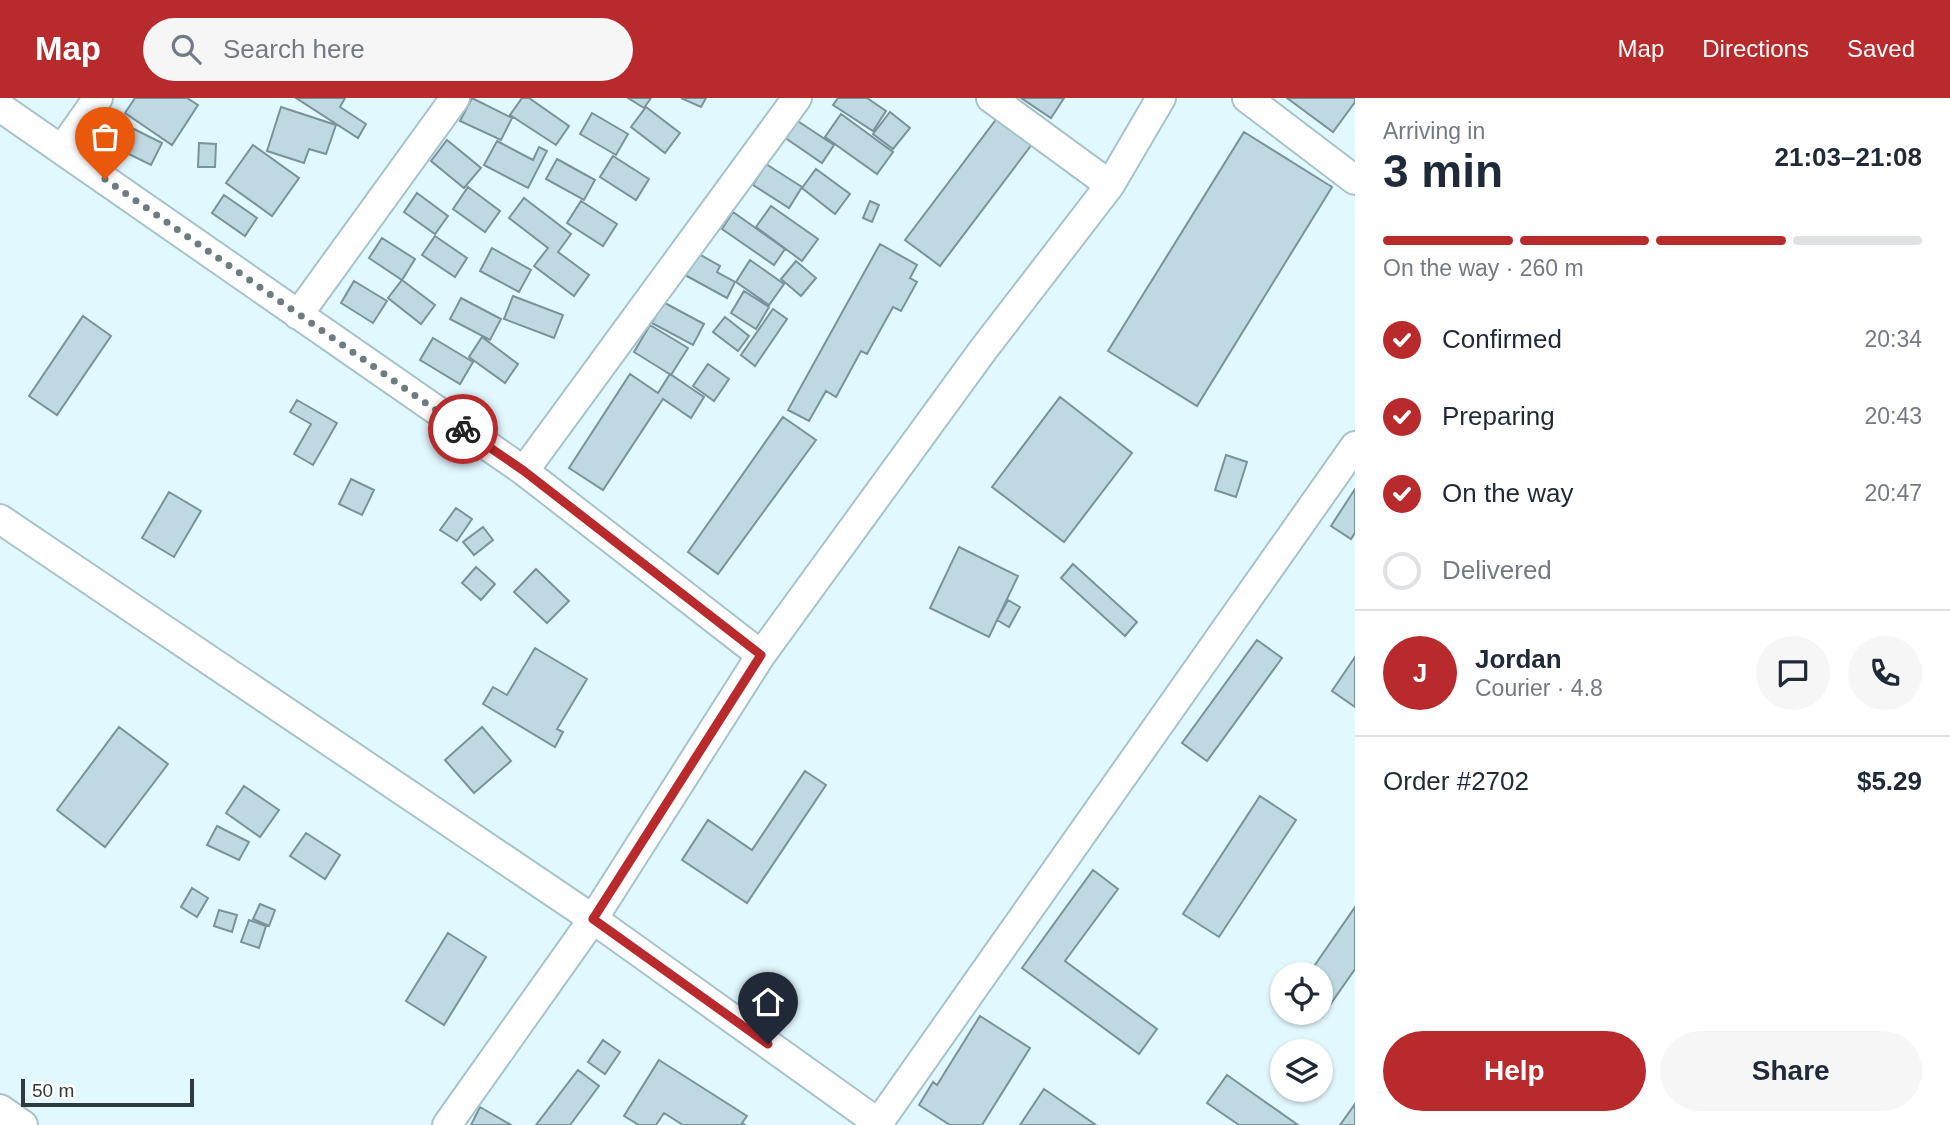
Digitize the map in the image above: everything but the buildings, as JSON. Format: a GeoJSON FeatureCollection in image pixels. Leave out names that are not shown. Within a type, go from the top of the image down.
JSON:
{"type":"FeatureCollection","features":[{"type":"Feature","properties":{"kind":"street"},"geometry":{"type":"LineString","coordinates":[[62,149],[98,98]]}},
{"type":"Feature","properties":{"kind":"street"},"geometry":{"type":"LineString","coordinates":[[298,315],[455,98]]}},
{"type":"Feature","properties":{"kind":"street"},"geometry":{"type":"LineString","coordinates":[[524,471],[797,98]]}},
{"type":"Feature","properties":{"kind":"street"},"geometry":{"type":"LineString","coordinates":[[991,98],[1110,185]]}},
{"type":"Feature","properties":{"kind":"street"},"geometry":{"type":"LineString","coordinates":[[447,1125],[593,919],[761,655],[983,350],[1110,185],[1161,98]]}},
{"type":"Feature","properties":{"kind":"street"},"geometry":{"type":"LineString","coordinates":[[1247,98],[1355,180]]}},
{"type":"Feature","properties":{"kind":"street"},"geometry":{"type":"LineString","coordinates":[[0,107],[524,471],[761,655]]}},
{"type":"Feature","properties":{"kind":"street"},"geometry":{"type":"LineString","coordinates":[[0,519],[593,919],[878,1124],[1355,446]]}},
{"type":"Feature","properties":{"kind":"street"},"geometry":{"type":"LineString","coordinates":[[0,1109],[23,1125]]}},
{"type":"Feature","properties":{"kind":"way so far"},"geometry":{"type":"LineString","coordinates":[[105,179],[463,429]]}},
{"type":"Feature","properties":{"kind":"route"},"geometry":{"type":"LineString","coordinates":[[463,429],[524,471],[761,655],[593,919],[768,1044]]}}]}
